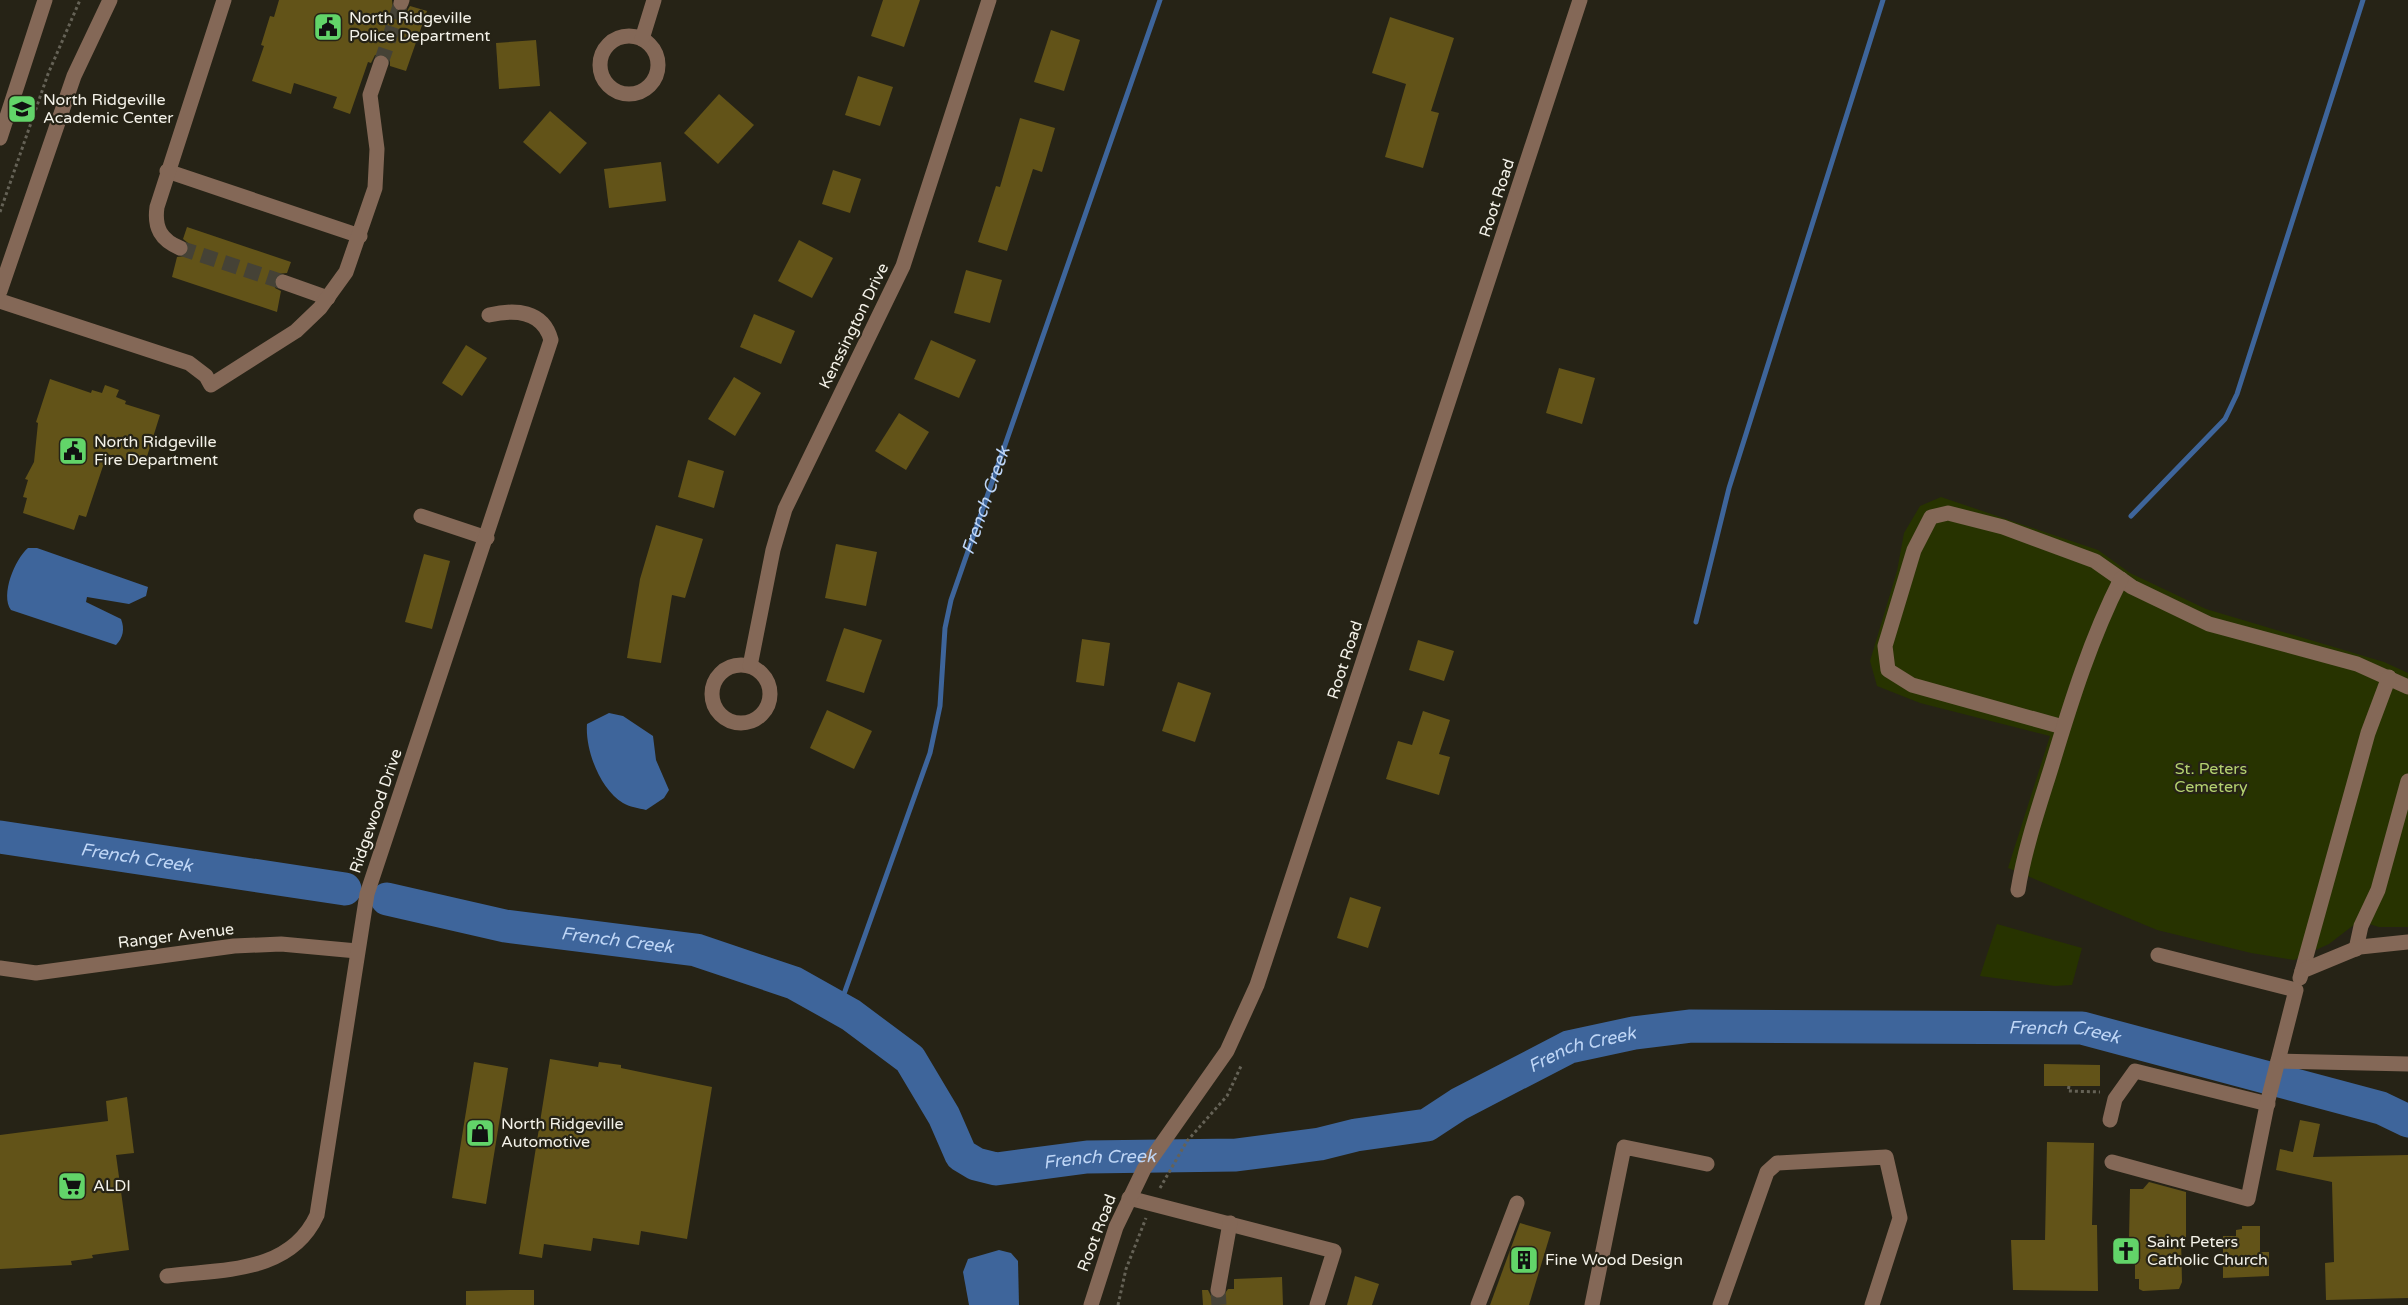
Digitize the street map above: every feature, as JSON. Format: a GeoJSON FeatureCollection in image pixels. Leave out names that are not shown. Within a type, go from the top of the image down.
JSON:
{"type":"FeatureCollection","features":[{"type":"Feature","properties":{"kind":"street"},"geometry":{"type":"LineString","coordinates":[[0,138],[45,0]]}},
{"type":"Feature","properties":{"kind":"street"},"geometry":{"type":"LineString","coordinates":[[0,291],[74,76],[110,0]]}},
{"type":"Feature","properties":{"kind":"street"},"geometry":{"type":"LineString","coordinates":[[180,248],[170,243],[157,228],[157,207],[224,0]]}},
{"type":"Feature","properties":{"kind":"street"},"geometry":{"type":"LineString","coordinates":[[642,39],[654,0]]}},
{"type":"Feature","properties":{"kind":"street","name":"Kenssington Drive"},"geometry":{"type":"LineString","coordinates":[[750,666],[781,519],[798,478],[903,266],[989,0]]}},
{"type":"Feature","properties":{"kind":"street","name":"Root Road"},"geometry":{"type":"LineString","coordinates":[[1091,1305],[1112,1238],[1144,1169],[1223,1058],[1257,985],[1580,0]]}},
{"type":"Feature","properties":{"kind":"street"},"geometry":{"type":"LineString","coordinates":[[0,301],[189,363],[206,376],[211,385],[290,335],[328,298],[346,272],[360,236],[376,182],[376,149],[370,95],[381,63]]}},
{"type":"Feature","properties":{"kind":"street"},"geometry":{"type":"LineString","coordinates":[[167,171],[360,236]]}},
{"type":"Feature","properties":{"kind":"street"},"geometry":{"type":"LineString","coordinates":[[283,282],[328,298]]}},
{"type":"Feature","properties":{"kind":"street","name":"Ridgewood Drive"},"geometry":{"type":"LineString","coordinates":[[166,1276],[276,1258],[302,1240],[317,1215],[367,894],[551,340],[548,329],[526,312],[515,310],[489,315]]}},
{"type":"Feature","properties":{"kind":"street"},"geometry":{"type":"LineString","coordinates":[[2063,727],[1912,685],[1888,670],[1885,646],[1914,550],[1931,517],[1947,513],[2003,527],[2095,561],[2121,579],[2209,624],[2357,664],[2408,687]]}},
{"type":"Feature","properties":{"kind":"street"},"geometry":{"type":"LineString","coordinates":[[421,516],[487,538]]}},
{"type":"Feature","properties":{"kind":"street"},"geometry":{"type":"LineString","coordinates":[[2018,890],[2023,857],[2063,727],[2102,617],[2121,579]]}},
{"type":"Feature","properties":{"kind":"street"},"geometry":{"type":"LineString","coordinates":[[2112,1162],[2248,1199],[2268,1102],[2296,990],[2368,733],[2389,677]]}},
{"type":"Feature","properties":{"kind":"street"},"geometry":{"type":"LineString","coordinates":[[2356,949],[2361,926],[2378,890],[2408,781]]}},
{"type":"Feature","properties":{"kind":"street"},"geometry":{"type":"LineString","coordinates":[[2302,971],[2356,949],[2408,942]]}},
{"type":"Feature","properties":{"kind":"street","name":"Ranger Avenue"},"geometry":{"type":"LineString","coordinates":[[0,968],[36,973],[264,944],[357,951]]}},
{"type":"Feature","properties":{"kind":"street"},"geometry":{"type":"LineString","coordinates":[[2158,955],[2296,990]]}},
{"type":"Feature","properties":{"kind":"street"},"geometry":{"type":"LineString","coordinates":[[2278,1060],[2408,1064]]}},
{"type":"Feature","properties":{"kind":"street"},"geometry":{"type":"LineString","coordinates":[[2110,1120],[2115,1099],[2135,1071],[2268,1102]]}},
{"type":"Feature","properties":{"kind":"street"},"geometry":{"type":"LineString","coordinates":[[1592,1305],[1624,1147],[1707,1164]]}},
{"type":"Feature","properties":{"kind":"street"},"geometry":{"type":"LineString","coordinates":[[1720,1305],[1767,1172],[1772,1166],[1777,1163],[1886,1157],[1900,1218],[1872,1305]]}},
{"type":"Feature","properties":{"kind":"street"},"geometry":{"type":"LineString","coordinates":[[1129,1198],[1334,1251],[1317,1305]]}},
{"type":"Feature","properties":{"kind":"street"},"geometry":{"type":"LineString","coordinates":[[1478,1305],[1517,1203]]}},
{"type":"Feature","properties":{"kind":"street"},"geometry":{"type":"LineString","coordinates":[[1218,1290],[1230,1223]]}},
{"type":"Feature","properties":{"kind":"path"},"geometry":{"type":"LineString","coordinates":[[0,212],[48,74],[80,0]]}},
{"type":"Feature","properties":{"kind":"path"},"geometry":{"type":"LineString","coordinates":[[1118,1305],[1126,1269],[1152,1204],[1169,1170],[1187,1141],[1227,1096],[1242,1064]]}},
{"type":"Feature","properties":{"kind":"path"},"geometry":{"type":"LineString","coordinates":[[2069,1086],[2068,1091],[2101,1092]]}},
{"type":"Feature","properties":{"kind":"green space","name":"St. Peters Cemetery"},"geometry":{"type":"Polygon","coordinates":[[[1941,497],[2098,550],[2130,573],[2206,609],[2384,662],[2408,673],[2408,927],[2379,927],[2359,921],[2329,944],[2294,960],[2251,953],[2157,930],[2008,868],[2050,736],[1920,703],[1877,686],[1870,661],[1897,571],[1904,533],[1920,506],[1941,497]]]}},
{"type":"Feature","properties":{"kind":"green space"},"geometry":{"type":"Polygon","coordinates":[[[1997,924],[2082,948],[2072,985],[2055,986],[1980,976],[1997,924]]]}},
{"type":"Feature","properties":{"kind":"water"},"geometry":{"type":"Polygon","coordinates":[[[28,548],[37,548],[148,587],[146,596],[129,604],[87,597],[86,602],[121,619],[123,633],[116,645],[11,610],[7,596],[10,578],[18,560],[28,548]]]}},
{"type":"Feature","properties":{"kind":"water"},"geometry":{"type":"Polygon","coordinates":[[[609,713],[623,716],[653,736],[656,760],[669,790],[664,798],[646,810],[625,804],[615,797],[601,779],[591,757],[587,724],[609,713]]]}},
{"type":"Feature","properties":{"kind":"water"},"geometry":{"type":"Polygon","coordinates":[[[999,1250],[1011,1253],[1018,1261],[1019,1305],[969,1305],[963,1272],[968,1259],[999,1250]]]}},
{"type":"Feature","properties":{"kind":"building"},"geometry":{"type":"Polygon","coordinates":[[[279,0],[392,0],[393,9],[398,12],[407,11],[410,6],[427,11],[406,71],[390,66],[390,61],[385,54],[375,55],[371,63],[368,62],[350,114],[333,108],[337,97],[294,83],[291,94],[252,81],[264,46],[261,45],[270,16],[274,17],[279,0]]]}},
{"type":"Feature","properties":{"kind":"building"},"geometry":{"type":"Polygon","coordinates":[[[883,0],[920,0],[904,47],[871,36],[883,0]]]}},
{"type":"Feature","properties":{"kind":"building"},"geometry":{"type":"Polygon","coordinates":[[[1390,17],[1454,38],[1431,111],[1439,113],[1423,168],[1385,157],[1406,84],[1372,73],[1390,17]]]}},
{"type":"Feature","properties":{"kind":"building"},"geometry":{"type":"Polygon","coordinates":[[[1051,30],[1080,40],[1064,91],[1034,82],[1051,30]]]}},
{"type":"Feature","properties":{"kind":"building"},"geometry":{"type":"Polygon","coordinates":[[[536,40],[540,86],[499,89],[496,43],[536,40]]]}},
{"type":"Feature","properties":{"kind":"building"},"geometry":{"type":"Polygon","coordinates":[[[858,76],[893,87],[880,126],[845,115],[858,76]]]}},
{"type":"Feature","properties":{"kind":"building"},"geometry":{"type":"Polygon","coordinates":[[[719,94],[754,125],[718,164],[684,133],[719,94]]]}},
{"type":"Feature","properties":{"kind":"building"},"geometry":{"type":"Polygon","coordinates":[[[550,111],[587,143],[560,174],[523,142],[550,111]]]}},
{"type":"Feature","properties":{"kind":"building"},"geometry":{"type":"Polygon","coordinates":[[[1020,118],[1055,128],[1042,172],[1033,169],[1007,251],[978,242],[996,186],[1000,187],[1020,118]]]}},
{"type":"Feature","properties":{"kind":"building"},"geometry":{"type":"Polygon","coordinates":[[[661,162],[666,201],[609,208],[604,169],[661,162]]]}},
{"type":"Feature","properties":{"kind":"building"},"geometry":{"type":"Polygon","coordinates":[[[833,170],[861,179],[850,213],[822,204],[833,170]]]}},
{"type":"Feature","properties":{"kind":"building"},"geometry":{"type":"Polygon","coordinates":[[[187,227],[291,262],[287,273],[277,274],[274,279],[275,288],[281,291],[277,312],[172,277],[177,257],[185,256],[189,252],[188,243],[183,239],[187,227]]]}},
{"type":"Feature","properties":{"kind":"building"},"geometry":{"type":"Polygon","coordinates":[[[799,240],[833,258],[812,298],[778,281],[799,240]]]}},
{"type":"Feature","properties":{"kind":"building"},"geometry":{"type":"Polygon","coordinates":[[[966,270],[1002,280],[990,323],[954,313],[966,270]]]}},
{"type":"Feature","properties":{"kind":"building"},"geometry":{"type":"Polygon","coordinates":[[[754,314],[795,331],[781,364],[740,347],[754,314]]]}},
{"type":"Feature","properties":{"kind":"building"},"geometry":{"type":"Polygon","coordinates":[[[931,340],[976,360],[959,398],[914,379],[931,340]]]}},
{"type":"Feature","properties":{"kind":"building"},"geometry":{"type":"Polygon","coordinates":[[[466,345],[487,358],[462,396],[442,383],[466,345]]]}},
{"type":"Feature","properties":{"kind":"building"},"geometry":{"type":"Polygon","coordinates":[[[1559,368],[1595,378],[1582,424],[1546,413],[1559,368]]]}},
{"type":"Feature","properties":{"kind":"building"},"geometry":{"type":"Polygon","coordinates":[[[734,377],[761,393],[735,436],[708,419],[734,377]]]}},
{"type":"Feature","properties":{"kind":"building"},"geometry":{"type":"Polygon","coordinates":[[[50,379],[91,393],[92,390],[102,393],[105,385],[119,390],[116,397],[126,401],[125,404],[160,415],[144,466],[107,454],[86,517],[79,515],[74,530],[23,513],[27,498],[23,497],[28,480],[25,479],[34,462],[38,423],[36,422],[50,379]]]}},
{"type":"Feature","properties":{"kind":"building"},"geometry":{"type":"Polygon","coordinates":[[[899,413],[929,432],[906,470],[875,451],[899,413]]]}},
{"type":"Feature","properties":{"kind":"building"},"geometry":{"type":"Polygon","coordinates":[[[688,460],[724,471],[714,508],[678,497],[688,460]]]}},
{"type":"Feature","properties":{"kind":"building"},"geometry":{"type":"Polygon","coordinates":[[[656,525],[703,539],[685,598],[672,595],[661,663],[627,658],[640,579],[656,525]]]}},
{"type":"Feature","properties":{"kind":"building"},"geometry":{"type":"Polygon","coordinates":[[[836,544],[877,552],[866,606],[825,598],[836,544]]]}},
{"type":"Feature","properties":{"kind":"building"},"geometry":{"type":"Polygon","coordinates":[[[424,554],[450,561],[432,629],[405,622],[424,554]]]}},
{"type":"Feature","properties":{"kind":"building"},"geometry":{"type":"Polygon","coordinates":[[[844,628],[882,640],[864,693],[826,681],[844,628]]]}},
{"type":"Feature","properties":{"kind":"building"},"geometry":{"type":"Polygon","coordinates":[[[1082,639],[1110,643],[1104,686],[1076,682],[1082,639]]]}},
{"type":"Feature","properties":{"kind":"building"},"geometry":{"type":"Polygon","coordinates":[[[1418,640],[1454,651],[1444,681],[1409,670],[1418,640]]]}},
{"type":"Feature","properties":{"kind":"building"},"geometry":{"type":"Polygon","coordinates":[[[1178,682],[1211,693],[1195,742],[1162,731],[1178,682]]]}},
{"type":"Feature","properties":{"kind":"building"},"geometry":{"type":"Polygon","coordinates":[[[827,710],[872,731],[854,769],[810,748],[827,710]]]}},
{"type":"Feature","properties":{"kind":"building"},"geometry":{"type":"Polygon","coordinates":[[[1423,711],[1450,720],[1439,754],[1450,757],[1439,795],[1386,779],[1398,741],[1412,745],[1423,711]]]}},
{"type":"Feature","properties":{"kind":"building"},"geometry":{"type":"Polygon","coordinates":[[[1350,897],[1381,907],[1368,948],[1337,938],[1350,897]]]}},
{"type":"Feature","properties":{"kind":"building"},"geometry":{"type":"Polygon","coordinates":[[[550,1059],[598,1067],[599,1062],[621,1065],[621,1068],[712,1087],[687,1239],[641,1231],[639,1245],[593,1238],[591,1251],[544,1244],[542,1258],[519,1254],[550,1059]]]}},
{"type":"Feature","properties":{"kind":"building","name":"North Ridgeville Automotive"},"geometry":{"type":"Polygon","coordinates":[[[474,1062],[508,1068],[486,1204],[452,1198],[474,1062]]]}},
{"type":"Feature","properties":{"kind":"building"},"geometry":{"type":"Polygon","coordinates":[[[2044,1064],[2100,1065],[2100,1086],[2044,1086],[2044,1064]]]}},
{"type":"Feature","properties":{"kind":"building"},"geometry":{"type":"Polygon","coordinates":[[[127,1097],[134,1153],[116,1155],[129,1250],[92,1255],[93,1258],[71,1261],[72,1265],[0,1269],[0,1135],[108,1121],[106,1101],[127,1097]]]}},
{"type":"Feature","properties":{"kind":"building"},"geometry":{"type":"Polygon","coordinates":[[[2300,1120],[2320,1124],[2313,1157],[2408,1155],[2408,1298],[2326,1300],[2325,1263],[2334,1262],[2332,1182],[2276,1170],[2280,1149],[2293,1152],[2300,1120]]]}},
{"type":"Feature","properties":{"kind":"building"},"geometry":{"type":"Polygon","coordinates":[[[2047,1142],[2094,1143],[2092,1225],[2097,1225],[2098,1291],[2013,1290],[2011,1240],[2045,1240],[2047,1142]]]}},
{"type":"Feature","properties":{"kind":"building"},"geometry":{"type":"Polygon","coordinates":[[[2149,1182],[2186,1192],[2186,1238],[2181,1238],[2182,1282],[2179,1289],[2143,1291],[2139,1289],[2139,1279],[2135,1279],[2135,1239],[2129,1239],[2130,1189],[2143,1189],[2149,1182]]]}},
{"type":"Feature","properties":{"kind":"building","name":"Fine Wood Design"},"geometry":{"type":"Polygon","coordinates":[[[1520,1223],[1551,1232],[1529,1305],[1490,1305],[1520,1223]]]}},
{"type":"Feature","properties":{"kind":"building"},"geometry":{"type":"Polygon","coordinates":[[[2242,1226],[2260,1226],[2260,1252],[2269,1252],[2269,1276],[2223,1278],[2223,1236],[2236,1236],[2236,1230],[2242,1229],[2242,1226]]]}},
{"type":"Feature","properties":{"kind":"building"},"geometry":{"type":"Polygon","coordinates":[[[1355,1276],[1379,1284],[1372,1305],[1347,1305],[1355,1276]]]}},
{"type":"Feature","properties":{"kind":"building"},"geometry":{"type":"Polygon","coordinates":[[[1282,1277],[1283,1305],[1203,1305],[1202,1290],[1208,1290],[1212,1298],[1221,1299],[1228,1289],[1234,1289],[1234,1279],[1282,1277]]]}},
{"type":"Feature","properties":{"kind":"building"},"geometry":{"type":"Polygon","coordinates":[[[534,1290],[534,1305],[466,1305],[466,1291],[534,1290]]]}},
{"type":"Feature","properties":{"kind":"waterway","name":"French Creek"},"geometry":{"type":"LineString","coordinates":[[839,1008],[930,753],[940,706],[945,628],[951,600],[1160,0]]}},
{"type":"Feature","properties":{"kind":"waterway"},"geometry":{"type":"LineString","coordinates":[[1696,622],[1729,488],[1883,0]]}},
{"type":"Feature","properties":{"kind":"waterway"},"geometry":{"type":"LineString","coordinates":[[2131,516],[2225,419],[2237,394],[2363,0]]}},
{"type":"Feature","properties":{"kind":"waterway","name":"French Creek"},"geometry":{"type":"LineString","coordinates":[[0,837],[345,889]]}},
{"type":"Feature","properties":{"kind":"waterway","name":"French Creek"},"geometry":{"type":"LineString","coordinates":[[387,899],[505,926],[696,950],[794,983],[851,1015],[910,1059],[944,1116],[961,1155],[976,1164],[996,1169],[1087,1157],[1236,1155],[1320,1144],[1356,1135],[1427,1125],[1459,1104],[1569,1047],[1634,1033],[1691,1026],[2082,1028],[2381,1108],[2408,1121]]}},
{"type":"Feature","properties":{"kind":"tunnel"},"geometry":{"type":"LineString","coordinates":[[381,63],[401,3]]}},
{"type":"Feature","properties":{"kind":"tunnel"},"geometry":{"type":"LineString","coordinates":[[180,248],[283,282]]}},
{"type":"Feature","properties":{"kind":"tunnel"},"geometry":{"type":"LineString","coordinates":[[1218,1290],[1219,1305]]}},
{"type":"Feature","properties":{"kind":"place","name":"North Ridgeville Police Department"},"geometry":{"type":"Point","coordinates":[328,27]}},
{"type":"Feature","properties":{"kind":"place","name":"North Ridgeville Academic Center"},"geometry":{"type":"Point","coordinates":[22,109]}},
{"type":"Feature","properties":{"kind":"place","name":"North Ridgeville Fire Department"},"geometry":{"type":"Point","coordinates":[73,451]}},
{"type":"Feature","properties":{"kind":"place","name":"North Ridgeville Automotive"},"geometry":{"type":"Point","coordinates":[480,1133]}},
{"type":"Feature","properties":{"kind":"place","name":"ALDI"},"geometry":{"type":"Point","coordinates":[72,1186]}},
{"type":"Feature","properties":{"kind":"place","name":"Saint Peters Catholic Church"},"geometry":{"type":"Point","coordinates":[2126,1251]}},
{"type":"Feature","properties":{"kind":"place","name":"Fine Wood Design"},"geometry":{"type":"Point","coordinates":[1524,1260]}}]}
